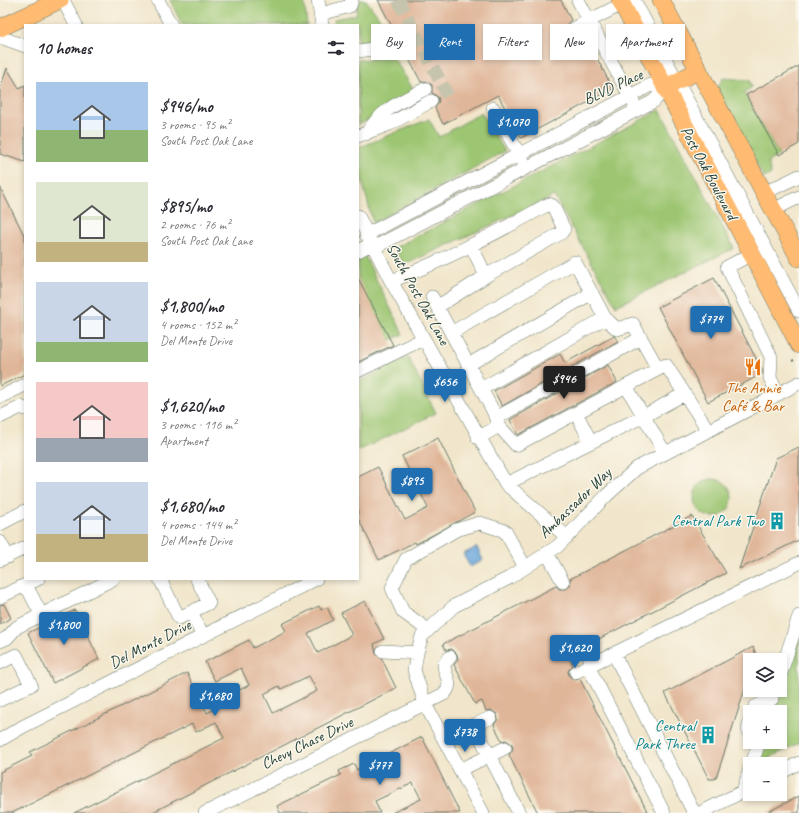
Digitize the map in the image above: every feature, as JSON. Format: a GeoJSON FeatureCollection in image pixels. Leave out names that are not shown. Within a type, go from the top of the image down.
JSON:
{"type":"FeatureCollection","features":[{"type":"Feature","properties":{"kind":"main road"},"geometry":{"type":"LineString","coordinates":[[0,28],[62,0]]}},
{"type":"Feature","properties":{"kind":"main road","name":"Post Oak Boulevard"},"geometry":{"type":"LineString","coordinates":[[661,0],[682,79],[752,254],[795,355]]}},
{"type":"Feature","properties":{"kind":"main road","name":"Post Oak Boulevard"},"geometry":{"type":"LineString","coordinates":[[625,1],[764,193],[799,258]]}},
{"type":"Feature","properties":{"kind":"street"},"geometry":{"type":"LineString","coordinates":[[62,0],[75,24]]}},
{"type":"Feature","properties":{"kind":"street"},"geometry":{"type":"LineString","coordinates":[[158,0],[170,24]]}},
{"type":"Feature","properties":{"kind":"street"},"geometry":{"type":"LineString","coordinates":[[318,0],[321,20],[350,6],[352,0]]}},
{"type":"Feature","properties":{"kind":"street"},"geometry":{"type":"LineString","coordinates":[[578,0],[637,109]]}},
{"type":"Feature","properties":{"kind":"street"},"geometry":{"type":"LineString","coordinates":[[644,0],[682,79],[799,311]]}},
{"type":"Feature","properties":{"kind":"street"},"geometry":{"type":"LineString","coordinates":[[583,24],[625,1]]}},
{"type":"Feature","properties":{"kind":"street"},"geometry":{"type":"LineString","coordinates":[[0,36],[24,46]]}},
{"type":"Feature","properties":{"kind":"street"},"geometry":{"type":"LineString","coordinates":[[359,51],[371,49]]}},
{"type":"Feature","properties":{"kind":"street"},"geometry":{"type":"LineString","coordinates":[[682,79],[799,293]]}},
{"type":"Feature","properties":{"kind":"street","name":"BLVD Place"},"geometry":{"type":"LineString","coordinates":[[370,242],[519,154],[650,85],[682,79]]}},
{"type":"Feature","properties":{"kind":"street","name":"BLVD Place"},"geometry":{"type":"LineString","coordinates":[[370,242],[527,168],[656,99],[682,79]]}},
{"type":"Feature","properties":{"kind":"street"},"geometry":{"type":"LineString","coordinates":[[362,135],[376,119],[389,108],[425,89]]}},
{"type":"Feature","properties":{"kind":"street"},"geometry":{"type":"LineString","coordinates":[[362,135],[390,124],[431,101]]}},
{"type":"Feature","properties":{"kind":"street"},"geometry":{"type":"LineString","coordinates":[[494,108],[527,168]]}},
{"type":"Feature","properties":{"kind":"street"},"geometry":{"type":"LineString","coordinates":[[764,193],[799,176]]}},
{"type":"Feature","properties":{"kind":"street"},"geometry":{"type":"LineString","coordinates":[[773,210],[799,197]]}},
{"type":"Feature","properties":{"kind":"street"},"geometry":{"type":"LineString","coordinates":[[390,282],[415,272],[506,228],[549,204],[553,206],[564,229],[561,233],[489,274],[434,302],[497,422],[516,446],[658,368],[668,366],[684,394],[708,430]]}},
{"type":"Feature","properties":{"kind":"street","name":"South Post Oak Lane"},"geometry":{"type":"LineString","coordinates":[[359,218],[390,282],[478,438],[506,484],[567,538]]}},
{"type":"Feature","properties":{"kind":"street"},"geometry":{"type":"LineString","coordinates":[[359,250],[370,242]]}},
{"type":"Feature","properties":{"kind":"street"},"geometry":{"type":"LineString","coordinates":[[471,245],[485,274],[489,274]]}},
{"type":"Feature","properties":{"kind":"street"},"geometry":{"type":"LineString","coordinates":[[752,254],[727,267],[771,357],[770,378],[778,394]]}},
{"type":"Feature","properties":{"kind":"street"},"geometry":{"type":"LineString","coordinates":[[451,333],[575,262],[605,318],[617,329],[634,324],[658,368]]}},
{"type":"Feature","properties":{"kind":"street"},"geometry":{"type":"LineString","coordinates":[[468,365],[592,293]]}},
{"type":"Feature","properties":{"kind":"street"},"geometry":{"type":"LineString","coordinates":[[481,389],[605,318]]}},
{"type":"Feature","properties":{"kind":"street"},"geometry":{"type":"LineString","coordinates":[[478,438],[497,422],[641,338]]}},
{"type":"Feature","properties":{"kind":"street"},"geometry":{"type":"LineString","coordinates":[[359,371],[423,339]]}},
{"type":"Feature","properties":{"kind":"street","name":"Ambassador Way"},"geometry":{"type":"LineString","coordinates":[[483,813],[425,704],[414,670],[422,636],[454,606],[509,578],[567,538],[606,496],[638,468],[799,383]]}},
{"type":"Feature","properties":{"kind":"street"},"geometry":{"type":"LineString","coordinates":[[0,397],[24,385]]}},
{"type":"Feature","properties":{"kind":"street"},"geometry":{"type":"LineString","coordinates":[[626,386],[665,453]]}},
{"type":"Feature","properties":{"kind":"street"},"geometry":{"type":"LineString","coordinates":[[506,484],[644,416],[684,394]]}},
{"type":"Feature","properties":{"kind":"street"},"geometry":{"type":"LineString","coordinates":[[0,417],[21,407],[24,408]]}},
{"type":"Feature","properties":{"kind":"street"},"geometry":{"type":"LineString","coordinates":[[576,413],[591,442]]}},
{"type":"Feature","properties":{"kind":"street"},"geometry":{"type":"LineString","coordinates":[[0,524],[24,512]]}},
{"type":"Feature","properties":{"kind":"street"},"geometry":{"type":"LineString","coordinates":[[428,630],[403,612],[392,588],[406,559],[456,530],[480,523],[505,531],[526,567]]}},
{"type":"Feature","properties":{"kind":"street"},"geometry":{"type":"LineString","coordinates":[[0,542],[4,558],[24,548]]}},
{"type":"Feature","properties":{"kind":"street"},"geometry":{"type":"LineString","coordinates":[[547,553],[563,582]]}},
{"type":"Feature","properties":{"kind":"street"},"geometry":{"type":"LineString","coordinates":[[576,672],[799,563]]}},
{"type":"Feature","properties":{"kind":"street"},"geometry":{"type":"LineString","coordinates":[[0,700],[31,685],[16,655],[4,639],[17,627],[111,580]]}},
{"type":"Feature","properties":{"kind":"street"},"geometry":{"type":"LineString","coordinates":[[160,580],[179,618],[209,603],[198,580]]}},
{"type":"Feature","properties":{"kind":"street","name":"Del Monte Drive"},"geometry":{"type":"LineString","coordinates":[[0,740],[24,726],[314,580]]}},
{"type":"Feature","properties":{"kind":"street"},"geometry":{"type":"LineString","coordinates":[[0,597],[32,582],[41,614]]}},
{"type":"Feature","properties":{"kind":"street"},"geometry":{"type":"LineString","coordinates":[[191,612],[203,636]]}},
{"type":"Feature","properties":{"kind":"street"},"geometry":{"type":"LineString","coordinates":[[787,654],[799,616]]}},
{"type":"Feature","properties":{"kind":"street"},"geometry":{"type":"LineString","coordinates":[[584,647],[591,665],[664,813]]}},
{"type":"Feature","properties":{"kind":"street"},"geometry":{"type":"LineString","coordinates":[[383,651],[417,653]]}},
{"type":"Feature","properties":{"kind":"street"},"geometry":{"type":"LineString","coordinates":[[614,654],[694,813]]}},
{"type":"Feature","properties":{"kind":"street"},"geometry":{"type":"LineString","coordinates":[[0,663],[16,655]]}},
{"type":"Feature","properties":{"kind":"street","name":"Chevy Chase Drive"},"geometry":{"type":"LineString","coordinates":[[205,813],[444,694],[449,688],[450,684],[444,664],[450,657]]}},
{"type":"Feature","properties":{"kind":"street"},"geometry":{"type":"LineString","coordinates":[[757,705],[771,697]]}},
{"type":"Feature","properties":{"kind":"street"},"geometry":{"type":"LineString","coordinates":[[444,740],[490,718]]}},
{"type":"Feature","properties":{"kind":"street"},"geometry":{"type":"LineString","coordinates":[[474,725],[519,813]]}},
{"type":"Feature","properties":{"kind":"street"},"geometry":{"type":"LineString","coordinates":[[460,770],[505,748]]}},
{"type":"Feature","properties":{"kind":"street"},"geometry":{"type":"LineString","coordinates":[[787,769],[799,763]]}},
{"type":"Feature","properties":{"kind":"street"},"geometry":{"type":"LineString","coordinates":[[700,813],[743,792]]}},
{"type":"Feature","properties":{"kind":"green space"},"geometry":{"type":"Polygon","coordinates":[[[170,0],[304,0],[307,24],[182,24],[170,0]]]}},
{"type":"Feature","properties":{"kind":"green space"},"geometry":{"type":"Polygon","coordinates":[[[358,0],[366,0],[384,24],[371,24],[371,39],[359,42],[359,24],[335,24],[334,19],[356,15],[358,0]]]}},
{"type":"Feature","properties":{"kind":"green space"},"geometry":{"type":"Polygon","coordinates":[[[359,60],[395,60],[417,95],[359,124],[359,60]]]}},
{"type":"Feature","properties":{"kind":"green space"},"geometry":{"type":"Polygon","coordinates":[[[723,78],[749,80],[752,87],[743,93],[746,95],[779,155],[768,162],[771,174],[764,178],[717,88],[723,78]]]}},
{"type":"Feature","properties":{"kind":"green space"},"geometry":{"type":"Polygon","coordinates":[[[660,110],[734,248],[616,306],[554,196],[404,265],[394,248],[660,110]]]}},
{"type":"Feature","properties":{"kind":"green space"},"geometry":{"type":"Polygon","coordinates":[[[481,113],[505,151],[373,223],[359,169],[359,148],[429,119],[439,137],[481,113]]]}},
{"type":"Feature","properties":{"kind":"green space"},"geometry":{"type":"Polygon","coordinates":[[[359,244],[403,334],[380,346],[359,304],[359,244]]]}},
{"type":"Feature","properties":{"kind":"green space"},"geometry":{"type":"Polygon","coordinates":[[[408,357],[436,413],[359,451],[359,382],[408,357]]]}},
{"type":"Feature","properties":{"kind":"green space"},"geometry":{"type":"Polygon","coordinates":[[[709,479],[717,479],[727,484],[731,491],[731,505],[727,512],[717,517],[709,517],[699,512],[697,509],[694,502],[694,494],[699,484],[702,482],[709,479]]]}},
{"type":"Feature","properties":{"kind":"green space"},"geometry":{"type":"Polygon","coordinates":[[[799,633],[799,743],[787,749],[787,705],[776,705],[779,697],[787,697],[787,671],[799,633]]]}},
{"type":"Feature","properties":{"kind":"green space"},"geometry":{"type":"Polygon","coordinates":[[[762,749],[787,749],[771,757],[759,757],[762,749]]]}},
{"type":"Feature","properties":{"kind":"water"},"geometry":{"type":"Polygon","coordinates":[[[477,547],[483,560],[470,567],[463,554],[477,547]]]}},
{"type":"Feature","properties":{"kind":"building"},"geometry":{"type":"Polygon","coordinates":[[[378,0],[561,0],[571,20],[567,24],[550,24],[550,60],[598,60],[613,89],[521,138],[498,95],[443,124],[435,108],[439,101],[438,97],[432,93],[432,85],[426,81],[421,82],[409,60],[416,60],[416,24],[391,24],[378,0]]]}},
{"type":"Feature","properties":{"kind":"building"},"geometry":{"type":"Polygon","coordinates":[[[799,66],[799,144],[779,155],[746,95],[799,66]]]}},
{"type":"Feature","properties":{"kind":"building"},"geometry":{"type":"Polygon","coordinates":[[[7,68],[19,88],[24,86],[24,162],[0,154],[0,89],[7,68]]]}},
{"type":"Feature","properties":{"kind":"building"},"geometry":{"type":"Polygon","coordinates":[[[0,187],[24,235],[24,374],[0,386],[0,187]]]}},
{"type":"Feature","properties":{"kind":"building"},"geometry":{"type":"Polygon","coordinates":[[[714,278],[762,370],[762,374],[708,402],[658,307],[714,278]]]}},
{"type":"Feature","properties":{"kind":"building"},"geometry":{"type":"Polygon","coordinates":[[[359,280],[393,345],[359,362],[359,280]]]}},
{"type":"Feature","properties":{"kind":"building"},"geometry":{"type":"Polygon","coordinates":[[[614,336],[618,341],[502,406],[494,391],[560,354],[565,363],[614,336]]]}},
{"type":"Feature","properties":{"kind":"building"},"geometry":{"type":"Polygon","coordinates":[[[608,365],[617,382],[518,435],[510,420],[608,365]]]}},
{"type":"Feature","properties":{"kind":"building"},"geometry":{"type":"Polygon","coordinates":[[[438,438],[475,512],[416,544],[415,542],[379,560],[359,520],[359,476],[378,467],[405,520],[428,508],[402,456],[438,438]]]}},
{"type":"Feature","properties":{"kind":"building","name":"Central Park Two"},"geometry":{"type":"Polygon","coordinates":[[[799,447],[799,540],[739,569],[776,458],[799,447]]]}},
{"type":"Feature","properties":{"kind":"building"},"geometry":{"type":"Polygon","coordinates":[[[692,516],[726,573],[591,643],[588,640],[581,640],[577,643],[577,651],[568,655],[573,665],[568,671],[569,676],[575,680],[580,679],[648,813],[538,813],[509,755],[513,749],[512,744],[506,740],[502,741],[494,725],[498,719],[497,714],[491,710],[486,711],[482,701],[475,704],[454,665],[458,659],[457,654],[452,649],[446,650],[443,644],[556,586],[559,589],[566,589],[570,586],[570,579],[692,516]]]}},
{"type":"Feature","properties":{"kind":"building"},"geometry":{"type":"Polygon","coordinates":[[[365,601],[384,639],[374,644],[376,654],[382,659],[396,688],[151,813],[74,813],[224,738],[216,722],[196,732],[192,724],[12,813],[0,813],[0,772],[32,756],[30,752],[187,673],[207,713],[235,699],[232,694],[249,685],[241,668],[215,681],[205,662],[249,640],[253,648],[286,631],[282,624],[319,606],[321,610],[327,607],[333,620],[308,633],[318,653],[352,635],[341,613],[365,601]],[[309,676],[281,689],[279,686],[264,694],[273,713],[317,691],[309,676]]]}},
{"type":"Feature","properties":{"kind":"building"},"geometry":{"type":"Polygon","coordinates":[[[4,604],[11,618],[0,624],[0,605],[4,604]]]}},
{"type":"Feature","properties":{"kind":"building"},"geometry":{"type":"Polygon","coordinates":[[[75,610],[99,659],[53,683],[28,633],[75,610]]]}},
{"type":"Feature","properties":{"kind":"building","name":"Central Park Three"},"geometry":{"type":"Polygon","coordinates":[[[753,647],[755,653],[743,653],[743,695],[715,779],[709,779],[665,693],[753,647]]]}},
{"type":"Feature","properties":{"kind":"building"},"geometry":{"type":"Polygon","coordinates":[[[422,737],[460,813],[392,813],[421,799],[413,783],[375,801],[380,813],[280,813],[277,806],[341,775],[339,771],[354,764],[357,770],[422,737]]]}},
{"type":"Feature","properties":{"kind":"building"},"geometry":{"type":"Polygon","coordinates":[[[799,796],[799,813],[766,813],[799,796]]]}},
{"type":"Feature","properties":{"kind":"tunnel"},"geometry":{"type":"LineString","coordinates":[[398,0],[451,102]]}},
{"type":"Feature","properties":{"kind":"place","name":"The Annie Café & Bar"},"geometry":{"type":"Point","coordinates":[753,367]}},
{"type":"Feature","properties":{"kind":"place","name":"Central Park Two"},"geometry":{"type":"Point","coordinates":[777,521]}},
{"type":"Feature","properties":{"kind":"place","name":"Central Park Three"},"geometry":{"type":"Point","coordinates":[708,735]}}]}
